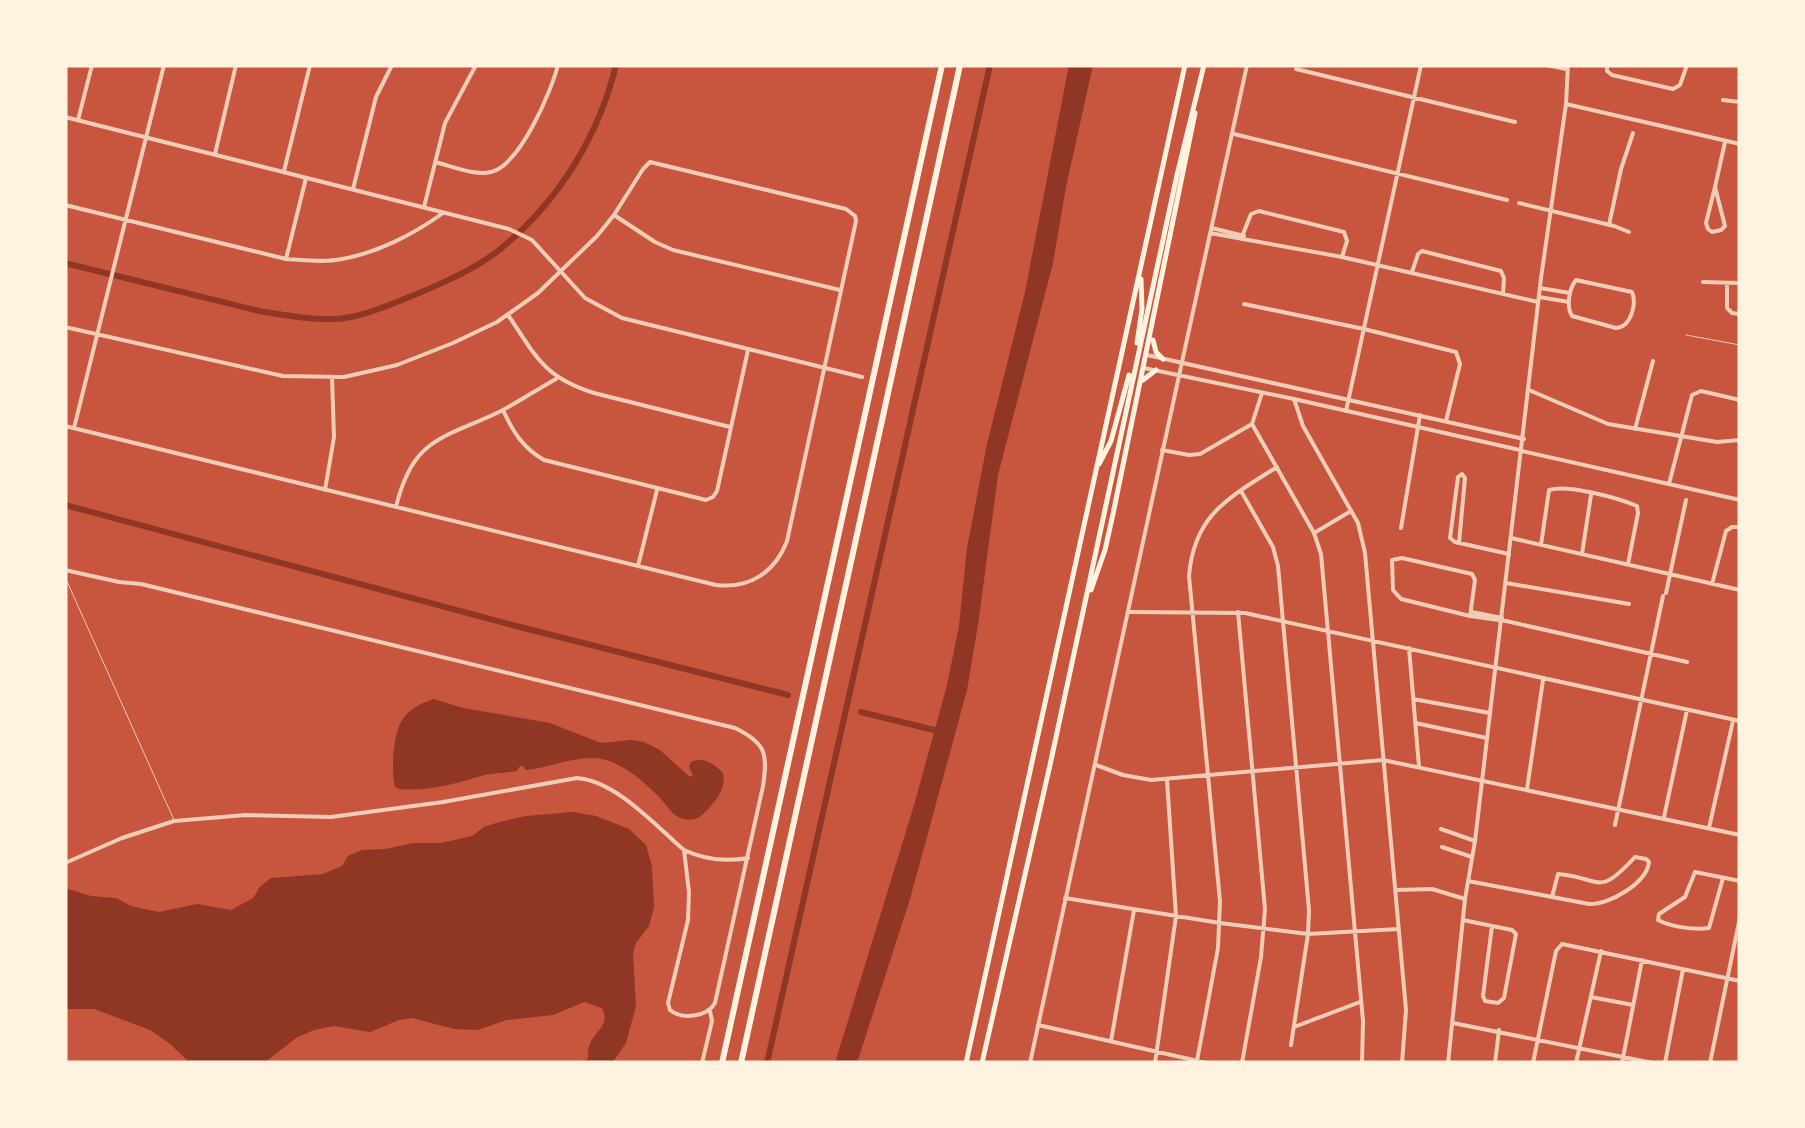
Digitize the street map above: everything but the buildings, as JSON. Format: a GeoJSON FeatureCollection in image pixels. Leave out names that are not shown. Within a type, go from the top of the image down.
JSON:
{"type":"FeatureCollection","features":[{"type":"Feature","properties":{"kind":"highway"},"geometry":{"type":"LineString","coordinates":[[722,1063],[942,65]]}},
{"type":"Feature","properties":{"kind":"highway"},"geometry":{"type":"LineString","coordinates":[[741,1063],[960,65]]}},
{"type":"Feature","properties":{"kind":"highway"},"geometry":{"type":"LineString","coordinates":[[966,1063],[1185,65]]}},
{"type":"Feature","properties":{"kind":"highway"},"geometry":{"type":"LineString","coordinates":[[982,1063],[1176,175],[1204,65]]}},
{"type":"Feature","properties":{"kind":"highway"},"geometry":{"type":"LineString","coordinates":[[1084,607],[1106,544],[1204,65]]}},
{"type":"Feature","properties":{"kind":"highway"},"geometry":{"type":"LineString","coordinates":[[1140,272],[1143,295],[1136,350],[1144,368]]}},
{"type":"Feature","properties":{"kind":"highway"},"geometry":{"type":"LineString","coordinates":[[1153,326],[1154,348],[1162,358]]}},
{"type":"Feature","properties":{"kind":"highway"},"geometry":{"type":"LineString","coordinates":[[1096,470],[1111,441],[1129,377],[1139,360],[1147,356]]}},
{"type":"Feature","properties":{"kind":"highway"},"geometry":{"type":"LineString","coordinates":[[1140,388],[1156,370]]}},
{"type":"Feature","properties":{"kind":"street"},"geometry":{"type":"LineString","coordinates":[[78,120],[92,65]]}},
{"type":"Feature","properties":{"kind":"street"},"geometry":{"type":"LineString","coordinates":[[74,428],[164,65]]}},
{"type":"Feature","properties":{"kind":"street"},"geometry":{"type":"LineString","coordinates":[[215,154],[236,65]]}},
{"type":"Feature","properties":{"kind":"street"},"geometry":{"type":"LineString","coordinates":[[284,171],[310,65]]}},
{"type":"Feature","properties":{"kind":"street"},"geometry":{"type":"LineString","coordinates":[[353,189],[376,98],[392,65]]}},
{"type":"Feature","properties":{"kind":"street"},"geometry":{"type":"LineString","coordinates":[[424,207],[448,116],[476,65]]}},
{"type":"Feature","properties":{"kind":"street"},"geometry":{"type":"LineString","coordinates":[[435,162],[484,172],[506,165],[541,110],[558,65]]}},
{"type":"Feature","properties":{"kind":"street"},"geometry":{"type":"LineString","coordinates":[[1030,1063],[1247,65]]}},
{"type":"Feature","properties":{"kind":"street"},"geometry":{"type":"LineString","coordinates":[[1346,411],[1421,65]]}},
{"type":"Feature","properties":{"kind":"street"},"geometry":{"type":"LineString","coordinates":[[1448,1063],[1462,920],[1566,104],[1568,67],[1546,65]]}},
{"type":"Feature","properties":{"kind":"street"},"geometry":{"type":"LineString","coordinates":[[1606,65],[1612,76],[1673,89],[1680,85],[1687,65]]}},
{"type":"Feature","properties":{"kind":"street"},"geometry":{"type":"LineString","coordinates":[[1296,69],[1515,122]]}},
{"type":"Feature","properties":{"kind":"street"},"geometry":{"type":"LineString","coordinates":[[1724,100],[1740,102]]}},
{"type":"Feature","properties":{"kind":"street"},"geometry":{"type":"LineString","coordinates":[[1566,104],[1740,144]]}},
{"type":"Feature","properties":{"kind":"street"},"geometry":{"type":"LineString","coordinates":[[65,117],[514,230],[537,246],[586,298],[622,318],[862,378]]}},
{"type":"Feature","properties":{"kind":"street"},"geometry":{"type":"LineString","coordinates":[[1609,225],[1634,133]]}},
{"type":"Feature","properties":{"kind":"street"},"geometry":{"type":"LineString","coordinates":[[1232,134],[1507,200]]}},
{"type":"Feature","properties":{"kind":"street"},"geometry":{"type":"LineString","coordinates":[[1715,186],[1725,223],[1723,229],[1712,232],[1706,223],[1725,140]]}},
{"type":"Feature","properties":{"kind":"street"},"geometry":{"type":"LineString","coordinates":[[65,327],[283,376],[332,377],[397,365],[508,315],[538,293],[614,215],[643,168],[652,162],[846,210],[855,216],[857,226],[787,541],[772,568],[746,584],[726,586],[638,566],[65,426]]}},
{"type":"Feature","properties":{"kind":"street"},"geometry":{"type":"LineString","coordinates":[[286,259],[306,178]]}},
{"type":"Feature","properties":{"kind":"street"},"geometry":{"type":"LineString","coordinates":[[1519,202],[1629,232]]}},
{"type":"Feature","properties":{"kind":"street"},"geometry":{"type":"LineString","coordinates":[[65,205],[286,259],[328,261],[408,234],[444,212]]}},
{"type":"Feature","properties":{"kind":"street"},"geometry":{"type":"LineString","coordinates":[[1244,237],[1252,214],[1259,210],[1344,232],[1347,241],[1342,257]]}},
{"type":"Feature","properties":{"kind":"street"},"geometry":{"type":"LineString","coordinates":[[614,215],[673,250],[842,291]]}},
{"type":"Feature","properties":{"kind":"street"},"geometry":{"type":"LineString","coordinates":[[1211,230],[1503,294],[1569,302]]}},
{"type":"Feature","properties":{"kind":"street"},"geometry":{"type":"LineString","coordinates":[[1412,272],[1420,252],[1452,257],[1502,270],[1503,294]]}},
{"type":"Feature","properties":{"kind":"street"},"geometry":{"type":"LineString","coordinates":[[1581,280],[1630,290],[1634,300],[1628,321],[1621,328],[1572,316],[1570,292],[1574,281],[1581,280]]}},
{"type":"Feature","properties":{"kind":"street"},"geometry":{"type":"LineString","coordinates":[[1704,282],[1740,283]]}},
{"type":"Feature","properties":{"kind":"street"},"geometry":{"type":"LineString","coordinates":[[1727,283],[1727,308],[1732,314],[1740,314]]}},
{"type":"Feature","properties":{"kind":"street"},"geometry":{"type":"LineString","coordinates":[[1540,288],[1570,292]]}},
{"type":"Feature","properties":{"kind":"street"},"geometry":{"type":"LineString","coordinates":[[1244,304],[1456,352],[1460,364],[1446,421]]}},
{"type":"Feature","properties":{"kind":"street"},"geometry":{"type":"LineString","coordinates":[[508,315],[532,352],[558,378],[594,393],[730,427]]}},
{"type":"Feature","properties":{"kind":"street"},"geometry":{"type":"LineString","coordinates":[[503,410],[518,439],[544,460],[701,501],[710,499],[717,491],[748,350]]}},
{"type":"Feature","properties":{"kind":"street"},"geometry":{"type":"LineString","coordinates":[[1147,356],[1524,440]]}},
{"type":"Feature","properties":{"kind":"street"},"geometry":{"type":"LineString","coordinates":[[1635,430],[1653,361]]}},
{"type":"Feature","properties":{"kind":"street"},"geometry":{"type":"LineString","coordinates":[[1144,368],[1740,500]]}},
{"type":"Feature","properties":{"kind":"street"},"geometry":{"type":"LineString","coordinates":[[325,490],[334,437],[332,377]]}},
{"type":"Feature","properties":{"kind":"street"},"geometry":{"type":"LineString","coordinates":[[396,506],[405,474],[420,454],[443,436],[503,410],[558,378]]}},
{"type":"Feature","properties":{"kind":"street"},"geometry":{"type":"LineString","coordinates":[[1529,390],[1597,420],[1635,430],[1717,442],[1740,440]]}},
{"type":"Feature","properties":{"kind":"street"},"geometry":{"type":"LineString","coordinates":[[1162,450],[1200,454],[1252,424],[1262,393]]}},
{"type":"Feature","properties":{"kind":"street"},"geometry":{"type":"LineString","coordinates":[[1668,484],[1694,393],[1740,400]]}},
{"type":"Feature","properties":{"kind":"street"},"geometry":{"type":"LineString","coordinates":[[1294,399],[1303,426],[1351,510],[1364,553],[1406,1010],[1402,1063]]}},
{"type":"Feature","properties":{"kind":"street"},"geometry":{"type":"LineString","coordinates":[[1400,528],[1420,415]]}},
{"type":"Feature","properties":{"kind":"street"},"geometry":{"type":"LineString","coordinates":[[1252,424],[1314,532],[1322,562],[1362,1001],[1362,1063]]}},
{"type":"Feature","properties":{"kind":"street"},"geometry":{"type":"LineString","coordinates":[[1197,1061],[1220,923],[1189,576],[1191,559],[1196,538],[1215,510],[1277,467]]}},
{"type":"Feature","properties":{"kind":"street"},"geometry":{"type":"LineString","coordinates":[[1459,542],[1462,474],[1458,477],[1450,535],[1453,542],[1509,554]]}},
{"type":"Feature","properties":{"kind":"street"},"geometry":{"type":"LineString","coordinates":[[638,566],[657,490]]}},
{"type":"Feature","properties":{"kind":"street"},"geometry":{"type":"LineString","coordinates":[[1240,490],[1276,556],[1284,620],[1308,910],[1291,1045]]}},
{"type":"Feature","properties":{"kind":"street"},"geometry":{"type":"LineString","coordinates":[[1542,545],[1550,490],[1592,494],[1634,504],[1638,513],[1628,564]]}},
{"type":"Feature","properties":{"kind":"street"},"geometry":{"type":"LineString","coordinates":[[1582,554],[1592,494]]}},
{"type":"Feature","properties":{"kind":"street"},"geometry":{"type":"LineString","coordinates":[[1615,826],[1686,500]]}},
{"type":"Feature","properties":{"kind":"street"},"geometry":{"type":"LineString","coordinates":[[1314,532],[1351,510]]}},
{"type":"Feature","properties":{"kind":"street"},"geometry":{"type":"LineString","coordinates":[[1712,584],[1726,531],[1732,526],[1740,527]]}},
{"type":"Feature","properties":{"kind":"street"},"geometry":{"type":"LineString","coordinates":[[1511,538],[1740,590]]}},
{"type":"Feature","properties":{"kind":"street"},"geometry":{"type":"LineString","coordinates":[[1470,614],[1475,580],[1470,573],[1402,558],[1391,562],[1393,590],[1401,598],[1463,613],[1687,662]]}},
{"type":"Feature","properties":{"kind":"street"},"geometry":{"type":"LineString","coordinates":[[65,574],[142,584],[735,728],[758,741],[766,759],[763,786],[715,1003],[699,1014],[678,1015],[668,1006],[688,920],[684,850]]}},
{"type":"Feature","properties":{"kind":"street"},"geometry":{"type":"LineString","coordinates":[[1505,582],[1629,604]]}},
{"type":"Feature","properties":{"kind":"street"},"geometry":{"type":"LineString","coordinates":[[1128,612],[1238,612],[1284,620],[1740,721]]}},
{"type":"Feature","properties":{"kind":"street"},"geometry":{"type":"LineString","coordinates":[[1238,612],[1264,929],[1242,1063]]}},
{"type":"Feature","properties":{"kind":"street"},"geometry":{"type":"LineString","coordinates":[[1408,648],[1419,766]]}},
{"type":"Feature","properties":{"kind":"street"},"geometry":{"type":"LineString","coordinates":[[1527,789],[1544,678]]}},
{"type":"Feature","properties":{"kind":"street"},"geometry":{"type":"LineString","coordinates":[[1412,699],[1490,714]]}},
{"type":"Feature","properties":{"kind":"street"},"geometry":{"type":"LineString","coordinates":[[1664,817],[1687,710]]}},
{"type":"Feature","properties":{"kind":"street"},"geometry":{"type":"LineString","coordinates":[[1709,828],[1733,720]]}},
{"type":"Feature","properties":{"kind":"street"},"geometry":{"type":"LineString","coordinates":[[1415,723],[1486,738]]}},
{"type":"Feature","properties":{"kind":"street"},"geometry":{"type":"LineString","coordinates":[[1094,764],[1133,778],[1167,779],[1383,760],[1740,834]]}},
{"type":"Feature","properties":{"kind":"street"},"geometry":{"type":"LineString","coordinates":[[65,863],[174,821],[246,814],[331,817],[577,778],[607,787],[684,850],[712,860],[748,858]]}},
{"type":"Feature","properties":{"kind":"street"},"geometry":{"type":"LineString","coordinates":[[1155,1063],[1176,916],[1167,779]]}},
{"type":"Feature","properties":{"kind":"street"},"geometry":{"type":"LineString","coordinates":[[1442,829],[1475,840]]}},
{"type":"Feature","properties":{"kind":"street"},"geometry":{"type":"LineString","coordinates":[[1442,847],[1472,858]]}},
{"type":"Feature","properties":{"kind":"street"},"geometry":{"type":"LineString","coordinates":[[1468,881],[1552,897],[1589,904],[1605,903],[1641,879],[1649,862],[1635,857],[1621,874],[1600,883],[1558,874],[1552,897]]}},
{"type":"Feature","properties":{"kind":"street"},"geometry":{"type":"LineString","coordinates":[[1723,878],[1709,928],[1660,922],[1659,914],[1688,894],[1692,875],[1697,872],[1740,881]]}},
{"type":"Feature","properties":{"kind":"street"},"geometry":{"type":"LineString","coordinates":[[1396,890],[1432,890],[1465,899]]}},
{"type":"Feature","properties":{"kind":"street"},"geometry":{"type":"LineString","coordinates":[[1066,898],[1308,934],[1398,929]]}},
{"type":"Feature","properties":{"kind":"street"},"geometry":{"type":"LineString","coordinates":[[1111,1041],[1134,910]]}},
{"type":"Feature","properties":{"kind":"street"},"geometry":{"type":"LineString","coordinates":[[1710,1063],[1740,917]]}},
{"type":"Feature","properties":{"kind":"street"},"geometry":{"type":"LineString","coordinates":[[1462,920],[1492,926],[1512,930],[1516,937],[1500,1003],[1485,1001],[1483,996],[1492,926]]}},
{"type":"Feature","properties":{"kind":"street"},"geometry":{"type":"LineString","coordinates":[[1533,1063],[1556,950],[1565,943],[1740,981]]}},
{"type":"Feature","properties":{"kind":"street"},"geometry":{"type":"LineString","coordinates":[[1576,1063],[1601,950]]}},
{"type":"Feature","properties":{"kind":"street"},"geometry":{"type":"LineString","coordinates":[[1623,1060],[1642,959]]}},
{"type":"Feature","properties":{"kind":"street"},"geometry":{"type":"LineString","coordinates":[[1665,1063],[1684,968]]}},
{"type":"Feature","properties":{"kind":"street"},"geometry":{"type":"LineString","coordinates":[[1591,998],[1633,1005]]}},
{"type":"Feature","properties":{"kind":"street"},"geometry":{"type":"LineString","coordinates":[[1294,1027],[1362,1001]]}},
{"type":"Feature","properties":{"kind":"street"},"geometry":{"type":"LineString","coordinates":[[702,1063],[712,1020],[710,1010]]}},
{"type":"Feature","properties":{"kind":"street"},"geometry":{"type":"LineString","coordinates":[[1453,1023],[1623,1060],[1654,1063]]}},
{"type":"Feature","properties":{"kind":"street"},"geometry":{"type":"LineString","coordinates":[[1038,1026],[1207,1063]]}},
{"type":"Feature","properties":{"kind":"street"},"geometry":{"type":"LineString","coordinates":[[1495,1063],[1498,1030]]}},
{"type":"Feature","properties":{"kind":"lane"},"geometry":{"type":"LineString","coordinates":[[1686,335],[1740,345]]}},
{"type":"Feature","properties":{"kind":"lane"},"geometry":{"type":"LineString","coordinates":[[65,574],[174,821]]}},
{"type":"Feature","properties":{"kind":"shaded area"},"geometry":{"type":"Polygon","coordinates":[[[1069,65],[1093,65],[1053,263],[998,475],[967,690],[910,899],[857,1063],[835,1063],[947,685],[987,444],[1025,292],[1069,65]]]}},
{"type":"Feature","properties":{"kind":"shaded area"},"geometry":{"type":"Polygon","coordinates":[[[434,699],[550,723],[601,743],[644,742],[660,750],[690,777],[691,762],[704,760],[723,773],[723,787],[704,813],[688,820],[679,818],[627,770],[593,758],[526,770],[520,766],[517,771],[432,788],[399,789],[395,787],[393,772],[398,728],[411,711],[434,699]]]}},
{"type":"Feature","properties":{"kind":"shaded area"},"geometry":{"type":"Polygon","coordinates":[[[573,812],[629,829],[646,845],[652,866],[654,907],[649,926],[633,953],[636,1006],[626,1043],[612,1063],[569,1063],[588,1058],[591,1042],[604,1022],[602,1008],[584,1002],[553,1015],[507,1020],[477,1030],[454,1029],[412,1018],[370,1032],[334,1026],[296,1038],[264,1063],[190,1063],[150,1030],[94,1009],[65,1009],[65,888],[159,912],[197,904],[231,910],[253,898],[271,878],[323,874],[342,866],[348,856],[362,850],[441,843],[472,836],[499,822],[573,812]]]}},
{"type":"Feature","properties":{"kind":"waterway"},"geometry":{"type":"LineString","coordinates":[[65,263],[287,316],[335,319],[378,309],[468,270],[524,228],[560,187],[588,141],[616,65]]}},
{"type":"Feature","properties":{"kind":"waterway"},"geometry":{"type":"LineString","coordinates":[[767,1063],[990,65]]}},
{"type":"Feature","properties":{"kind":"waterway"},"geometry":{"type":"LineString","coordinates":[[65,505],[788,695]]}},
{"type":"Feature","properties":{"kind":"waterway"},"geometry":{"type":"LineString","coordinates":[[861,712],[942,732]]}}]}
